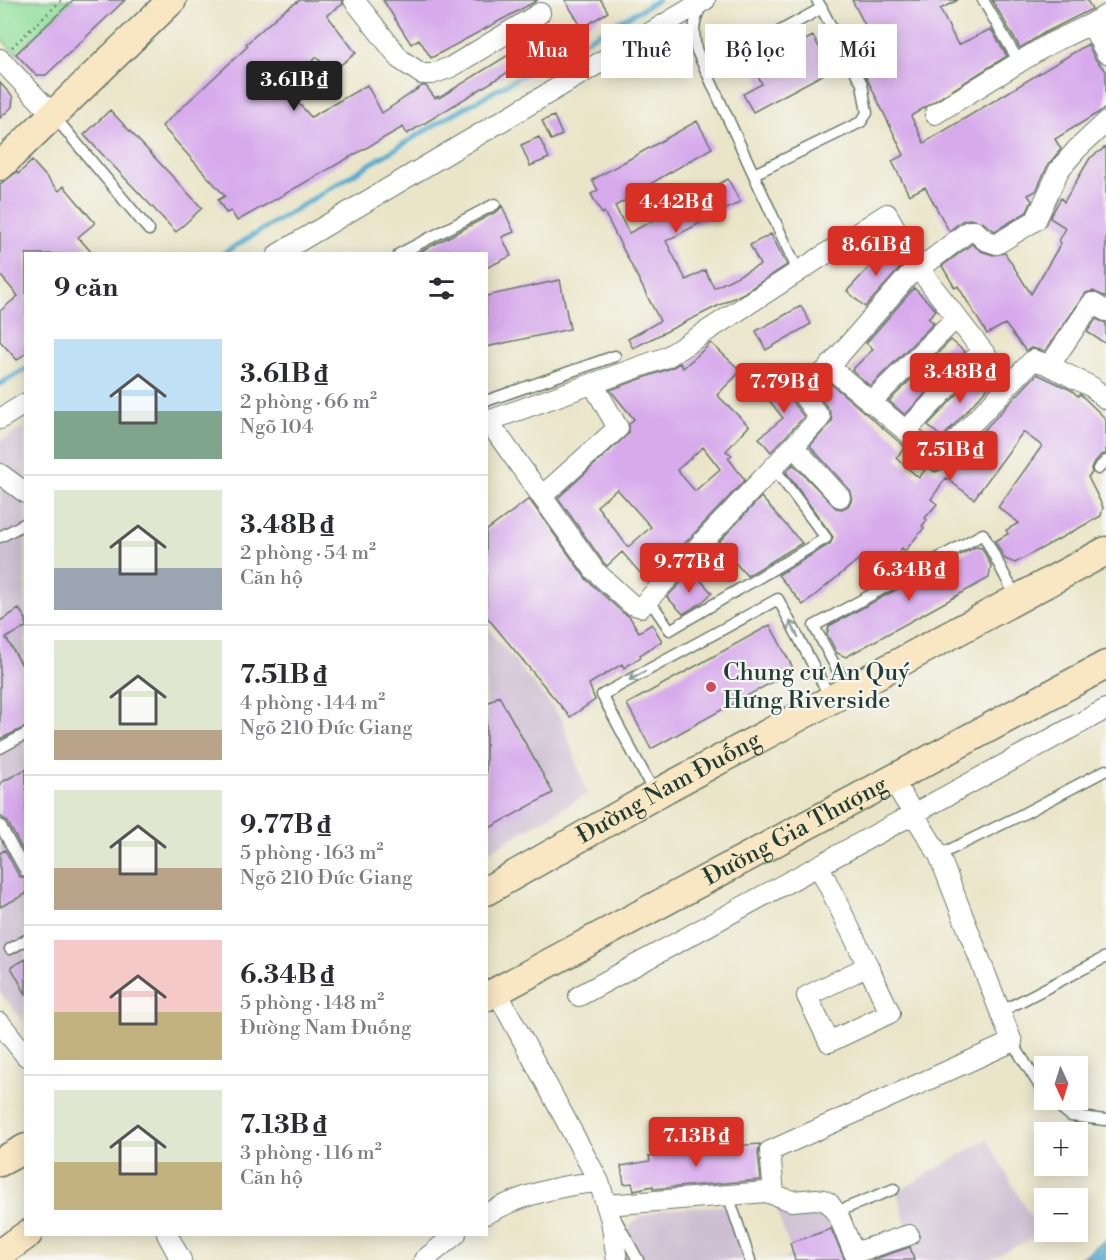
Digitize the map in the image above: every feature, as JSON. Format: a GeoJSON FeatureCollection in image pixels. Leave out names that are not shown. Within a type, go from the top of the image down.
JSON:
{"type":"FeatureCollection","features":[{"type":"Feature","properties":{"kind":"street"},"geometry":{"type":"LineString","coordinates":[[0,166],[172,0]]}},
{"type":"Feature","properties":{"kind":"street"},"geometry":{"type":"LineString","coordinates":[[354,0],[401,60],[422,74],[432,74],[451,67],[540,14]]}},
{"type":"Feature","properties":{"kind":"street"},"geometry":{"type":"LineString","coordinates":[[281,252],[705,0]]}},
{"type":"Feature","properties":{"kind":"street"},"geometry":{"type":"LineString","coordinates":[[935,114],[1049,44],[1098,19],[1106,53]]}},
{"type":"Feature","properties":{"kind":"street"},"geometry":{"type":"LineString","coordinates":[[3,56],[53,115]]}},
{"type":"Feature","properties":{"kind":"street"},"geometry":{"type":"LineString","coordinates":[[1009,385],[919,269],[887,214],[667,357],[488,421],[595,571],[631,604],[641,607],[820,418],[802,394],[909,275],[919,269],[969,231],[975,231],[985,240],[997,244],[1036,220],[1059,170],[1077,149],[1106,122]]}},
{"type":"Feature","properties":{"kind":"street"},"geometry":{"type":"LineString","coordinates":[[1046,363],[1052,362],[1092,303],[1106,311]]}},
{"type":"Feature","properties":{"kind":"street"},"geometry":{"type":"LineString","coordinates":[[870,403],[956,318]]}},
{"type":"Feature","properties":{"kind":"street"},"geometry":{"type":"LineString","coordinates":[[906,432],[982,351]]}},
{"type":"Feature","properties":{"kind":"street"},"geometry":{"type":"LineString","coordinates":[[828,367],[937,460],[1033,360],[1046,363],[1092,387],[1106,399]]}},
{"type":"Feature","properties":{"kind":"street"},"geometry":{"type":"LineString","coordinates":[[542,496],[618,428],[593,384]]}},
{"type":"Feature","properties":{"kind":"street"},"geometry":{"type":"LineString","coordinates":[[0,418],[24,404]]}},
{"type":"Feature","properties":{"kind":"street"},"geometry":{"type":"LineString","coordinates":[[793,447],[840,497]]}},
{"type":"Feature","properties":{"kind":"street"},"geometry":{"type":"LineString","coordinates":[[0,474],[24,492]]}},
{"type":"Feature","properties":{"kind":"street","name":"Đường Nam Đuống"},"geometry":{"type":"LineString","coordinates":[[488,890],[655,795],[1106,551]]}},
{"type":"Feature","properties":{"kind":"street","name":"Đường Gia Thượng"},"geometry":{"type":"LineString","coordinates":[[492,994],[1106,665]]}},
{"type":"Feature","properties":{"kind":"street","name":"Đường Gia Thượng"},"geometry":{"type":"LineString","coordinates":[[579,996],[1106,710]]}},
{"type":"Feature","properties":{"kind":"street"},"geometry":{"type":"LineString","coordinates":[[774,1194],[770,1151],[1012,1042],[939,855],[892,779]]}},
{"type":"Feature","properties":{"kind":"street"},"geometry":{"type":"LineString","coordinates":[[819,866],[868,966]]}},
{"type":"Feature","properties":{"kind":"street"},"geometry":{"type":"LineString","coordinates":[[492,994],[599,1182],[607,1205],[616,1260]]}},
{"type":"Feature","properties":{"kind":"street"},"geometry":{"type":"LineString","coordinates":[[0,1023],[24,1053]]}},
{"type":"Feature","properties":{"kind":"street"},"geometry":{"type":"LineString","coordinates":[[0,1162],[24,1149]]}},
{"type":"Feature","properties":{"kind":"street"},"geometry":{"type":"LineString","coordinates":[[488,1213],[524,1196],[549,1189],[599,1182]]}},
{"type":"Feature","properties":{"kind":"street"},"geometry":{"type":"LineString","coordinates":[[607,1205],[766,1192],[792,1201],[824,1200],[842,1222],[855,1253],[909,1234]]}},
{"type":"Feature","properties":{"kind":"street"},"geometry":{"type":"LineString","coordinates":[[0,1254],[25,1236]]}},
{"type":"Feature","properties":{"kind":"street"},"geometry":{"type":"LineString","coordinates":[[168,1236],[181,1260]]}},
{"type":"Feature","properties":{"kind":"street"},"geometry":{"type":"LineString","coordinates":[[424,1260],[454,1236]]}},
{"type":"Feature","properties":{"kind":"lane"},"geometry":{"type":"LineString","coordinates":[[705,0],[697,14],[693,32],[696,49],[798,271]]}},
{"type":"Feature","properties":{"kind":"lane"},"geometry":{"type":"LineString","coordinates":[[983,0],[1019,62]]}},
{"type":"Feature","properties":{"kind":"lane"},"geometry":{"type":"LineString","coordinates":[[754,174],[861,122],[867,113],[861,84],[820,4],[787,24]]}},
{"type":"Feature","properties":{"kind":"lane"},"geometry":{"type":"LineString","coordinates":[[53,115],[149,230]]}},
{"type":"Feature","properties":{"kind":"lane"},"geometry":{"type":"LineString","coordinates":[[403,252],[495,204]]}},
{"type":"Feature","properties":{"kind":"lane"},"geometry":{"type":"LineString","coordinates":[[488,400],[615,356]]}},
{"type":"Feature","properties":{"kind":"lane"},"geometry":{"type":"LineString","coordinates":[[648,598],[670,630],[826,538],[773,467]]}},
{"type":"Feature","properties":{"kind":"lane"},"geometry":{"type":"LineString","coordinates":[[0,537],[24,524]]}},
{"type":"Feature","properties":{"kind":"lane"},"geometry":{"type":"LineString","coordinates":[[840,695],[814,626],[982,534],[1017,599]]}},
{"type":"Feature","properties":{"kind":"lane"},"geometry":{"type":"LineString","coordinates":[[655,795],[602,696],[778,599],[840,695]]}},
{"type":"Feature","properties":{"kind":"lane"},"geometry":{"type":"LineString","coordinates":[[0,748],[24,735]]}},
{"type":"Feature","properties":{"kind":"lane"},"geometry":{"type":"LineString","coordinates":[[939,855],[1106,770]]}},
{"type":"Feature","properties":{"kind":"lane"},"geometry":{"type":"LineString","coordinates":[[0,825],[24,868]]}},
{"type":"Feature","properties":{"kind":"lane"},"geometry":{"type":"LineString","coordinates":[[10,949],[24,941]]}},
{"type":"Feature","properties":{"kind":"lane"},"geometry":{"type":"LineString","coordinates":[[1000,1012],[1106,957]]}},
{"type":"Feature","properties":{"kind":"lane"},"geometry":{"type":"LineString","coordinates":[[1012,1042],[1034,1077]]}},
{"type":"Feature","properties":{"kind":"lane"},"geometry":{"type":"LineString","coordinates":[[1064,1110],[1071,1116],[1106,1120]]}},
{"type":"Feature","properties":{"kind":"lane"},"geometry":{"type":"LineString","coordinates":[[836,1212],[894,1189]]}},
{"type":"Feature","properties":{"kind":"lane"},"geometry":{"type":"LineString","coordinates":[[728,1195],[750,1260]]}},
{"type":"Feature","properties":{"kind":"lane"},"geometry":{"type":"LineString","coordinates":[[607,1205],[638,1260]]}},
{"type":"Feature","properties":{"kind":"path"},"geometry":{"type":"LineString","coordinates":[[3,56],[62,0]]}},
{"type":"Feature","properties":{"kind":"shaded area"},"geometry":{"type":"Polygon","coordinates":[[[24,428],[24,1023],[0,992],[0,441],[24,428]]]}},
{"type":"Feature","properties":{"kind":"shaded area"},"geometry":{"type":"Polygon","coordinates":[[[488,628],[562,719],[587,794],[488,852],[488,628]]]}},
{"type":"Feature","properties":{"kind":"shaded area"},"geometry":{"type":"Polygon","coordinates":[[[987,1139],[1034,1223],[1034,1237],[989,1260],[859,1260],[910,1240],[897,1192],[987,1139]]]}},
{"type":"Feature","properties":{"kind":"shaded area"},"geometry":{"type":"Polygon","coordinates":[[[728,1205],[746,1260],[623,1260],[624,1240],[631,1224],[643,1216],[662,1210],[728,1205]]]}},
{"type":"Feature","properties":{"kind":"shaded area"},"geometry":{"type":"Polygon","coordinates":[[[813,1205],[826,1210],[849,1260],[779,1260],[792,1255],[776,1208],[813,1205]]]}},
{"type":"Feature","properties":{"kind":"green space"},"geometry":{"type":"Polygon","coordinates":[[[0,0],[73,0],[16,54],[0,37],[0,0]]]}},
{"type":"Feature","properties":{"kind":"water"},"geometry":{"type":"Polygon","coordinates":[[[1106,1240],[1106,1260],[1078,1260],[1106,1240]]]}},
{"type":"Feature","properties":{"kind":"building"},"geometry":{"type":"Polygon","coordinates":[[[73,0],[125,0],[46,75],[36,75],[16,54],[73,0]]]}},
{"type":"Feature","properties":{"kind":"building"},"geometry":{"type":"Polygon","coordinates":[[[300,0],[342,0],[343,4],[327,15],[356,53],[330,73],[317,57],[295,76],[305,88],[294,98],[311,117],[367,85],[382,113],[422,86],[426,86],[435,98],[438,96],[439,98],[506,57],[506,73],[407,134],[403,127],[237,221],[231,211],[226,213],[218,200],[225,196],[162,126],[283,11],[300,0]]]}},
{"type":"Feature","properties":{"kind":"building"},"geometry":{"type":"Polygon","coordinates":[[[383,0],[538,0],[431,58],[419,39],[411,44],[383,0]]]}},
{"type":"Feature","properties":{"kind":"building"},"geometry":{"type":"Polygon","coordinates":[[[565,0],[601,0],[608,12],[588,24],[580,24],[565,0]]]}},
{"type":"Feature","properties":{"kind":"building"},"geometry":{"type":"Polygon","coordinates":[[[852,0],[958,0],[940,9],[958,45],[991,29],[1007,56],[911,116],[924,143],[1088,44],[1095,59],[1106,71],[1106,108],[1055,139],[1061,149],[1048,165],[1036,191],[1028,195],[1032,201],[1027,212],[995,231],[982,222],[969,219],[962,221],[949,231],[925,187],[909,195],[892,161],[904,155],[867,78],[897,78],[897,24],[864,24],[852,0]]]}},
{"type":"Feature","properties":{"kind":"building"},"geometry":{"type":"Polygon","coordinates":[[[992,0],[1087,0],[1092,9],[1020,48],[992,0]]]}},
{"type":"Feature","properties":{"kind":"building"},"geometry":{"type":"Polygon","coordinates":[[[813,36],[818,45],[818,77],[753,112],[743,94],[762,84],[759,78],[806,78],[806,40],[813,36]]]}},
{"type":"Feature","properties":{"kind":"building"},"geometry":{"type":"Polygon","coordinates":[[[0,83],[13,97],[12,107],[0,118],[0,83]]]}},
{"type":"Feature","properties":{"kind":"building"},"geometry":{"type":"Polygon","coordinates":[[[110,110],[202,208],[176,232],[84,135],[110,110]]]}},
{"type":"Feature","properties":{"kind":"building"},"geometry":{"type":"Polygon","coordinates":[[[554,116],[562,135],[551,140],[542,121],[554,116]]]}},
{"type":"Feature","properties":{"kind":"building"},"geometry":{"type":"Polygon","coordinates":[[[697,121],[712,148],[615,206],[629,233],[693,198],[690,193],[703,186],[705,191],[728,179],[740,202],[666,241],[686,280],[705,270],[714,288],[760,265],[750,245],[771,234],[787,265],[744,293],[633,348],[628,339],[660,321],[604,212],[602,214],[591,194],[598,190],[592,180],[697,121]]]}},
{"type":"Feature","properties":{"kind":"building"},"geometry":{"type":"Polygon","coordinates":[[[539,137],[549,158],[530,166],[521,145],[539,137]]]}},
{"type":"Feature","properties":{"kind":"building"},"geometry":{"type":"Polygon","coordinates":[[[1106,147],[1106,297],[1093,291],[1086,293],[1045,351],[1031,348],[1026,351],[1005,324],[987,334],[958,286],[955,288],[942,266],[972,244],[981,251],[993,255],[1005,253],[1031,294],[1061,243],[1059,241],[1066,228],[1050,218],[1051,215],[1061,198],[1064,202],[1090,158],[1106,147]]]}},
{"type":"Feature","properties":{"kind":"building"},"geometry":{"type":"Polygon","coordinates":[[[32,161],[59,191],[64,186],[95,223],[78,237],[91,252],[24,252],[24,355],[17,360],[0,341],[0,311],[18,296],[0,275],[0,184],[17,172],[18,174],[32,161]]]}},
{"type":"Feature","properties":{"kind":"building"},"geometry":{"type":"Polygon","coordinates":[[[502,206],[514,232],[502,237],[511,256],[488,267],[488,252],[420,252],[498,211],[502,206]]]}},
{"type":"Feature","properties":{"kind":"building"},"geometry":{"type":"Polygon","coordinates":[[[888,247],[903,265],[865,307],[847,291],[888,247]]]}},
{"type":"Feature","properties":{"kind":"building"},"geometry":{"type":"Polygon","coordinates":[[[560,280],[570,329],[488,347],[488,296],[560,280]]]}},
{"type":"Feature","properties":{"kind":"building"},"geometry":{"type":"Polygon","coordinates":[[[914,288],[936,310],[928,318],[934,323],[870,386],[852,370],[873,349],[866,343],[914,288]]]}},
{"type":"Feature","properties":{"kind":"building"},"geometry":{"type":"Polygon","coordinates":[[[801,306],[811,324],[766,350],[756,331],[801,306]]]}},
{"type":"Feature","properties":{"kind":"building"},"geometry":{"type":"Polygon","coordinates":[[[1096,319],[1106,323],[1106,344],[1087,332],[1096,319]]]}},
{"type":"Feature","properties":{"kind":"building"},"geometry":{"type":"Polygon","coordinates":[[[951,340],[965,352],[905,415],[889,401],[951,340]]]}},
{"type":"Feature","properties":{"kind":"building"},"geometry":{"type":"Polygon","coordinates":[[[711,343],[741,371],[717,395],[749,426],[726,451],[732,455],[728,458],[745,480],[648,582],[622,552],[607,566],[558,498],[629,433],[629,424],[634,419],[610,390],[680,363],[683,368],[711,343]],[[703,447],[677,470],[695,491],[720,469],[703,447]],[[617,489],[597,506],[628,547],[651,527],[617,489]]]}},
{"type":"Feature","properties":{"kind":"building"},"geometry":{"type":"Polygon","coordinates":[[[808,366],[810,369],[790,391],[792,401],[804,417],[771,452],[759,438],[783,418],[768,399],[808,366]]]}},
{"type":"Feature","properties":{"kind":"building"},"geometry":{"type":"Polygon","coordinates":[[[981,369],[992,383],[942,438],[928,425],[981,369]]]}},
{"type":"Feature","properties":{"kind":"building"},"geometry":{"type":"Polygon","coordinates":[[[1037,374],[1071,390],[1078,396],[1080,394],[1106,419],[1106,454],[1101,455],[1093,464],[1092,473],[1088,477],[1103,507],[1101,516],[1015,563],[1005,559],[995,541],[1008,534],[1006,530],[1019,523],[998,507],[1042,446],[1023,432],[974,499],[946,478],[931,499],[937,504],[925,518],[927,520],[922,526],[924,528],[905,551],[902,548],[885,575],[858,560],[803,605],[778,575],[830,544],[833,537],[786,472],[793,464],[836,508],[842,509],[848,506],[852,500],[849,489],[810,446],[832,421],[830,411],[818,395],[830,383],[905,447],[896,458],[919,478],[927,467],[935,472],[946,468],[1037,374]]]}},
{"type":"Feature","properties":{"kind":"building"},"geometry":{"type":"Polygon","coordinates":[[[761,497],[802,543],[747,576],[718,543],[761,497]]]}},
{"type":"Feature","properties":{"kind":"building"},"geometry":{"type":"Polygon","coordinates":[[[529,499],[587,580],[629,616],[639,632],[652,624],[662,641],[624,668],[622,664],[589,684],[595,700],[570,717],[488,618],[488,530],[529,499]]]}},
{"type":"Feature","properties":{"kind":"building"},"geometry":{"type":"Polygon","coordinates":[[[975,547],[982,548],[991,566],[989,578],[846,657],[837,653],[827,634],[829,626],[975,547]]]}},
{"type":"Feature","properties":{"kind":"building"},"geometry":{"type":"Polygon","coordinates":[[[692,571],[712,593],[700,604],[683,614],[667,597],[692,571]]]}},
{"type":"Feature","properties":{"kind":"building"},"geometry":{"type":"Polygon","coordinates":[[[19,609],[24,616],[24,628],[6,638],[24,669],[24,728],[0,739],[0,621],[19,609]]]}},
{"type":"Feature","properties":{"kind":"building","name":"Chung cư An Quý Hưng Riverside"},"geometry":{"type":"Polygon","coordinates":[[[770,625],[794,670],[651,749],[627,704],[770,625]]]}},
{"type":"Feature","properties":{"kind":"building"},"geometry":{"type":"Polygon","coordinates":[[[499,696],[553,793],[488,829],[488,703],[499,696]]]}},
{"type":"Feature","properties":{"kind":"building"},"geometry":{"type":"Polygon","coordinates":[[[24,770],[24,852],[7,821],[0,816],[0,783],[24,770]]]}},
{"type":"Feature","properties":{"kind":"building"},"geometry":{"type":"Polygon","coordinates":[[[5,850],[19,876],[24,878],[24,895],[0,907],[0,853],[5,850]]]}},
{"type":"Feature","properties":{"kind":"building"},"geometry":{"type":"Polygon","coordinates":[[[24,960],[24,990],[11,967],[24,960]]]}},
{"type":"Feature","properties":{"kind":"building"},"geometry":{"type":"Polygon","coordinates":[[[760,1144],[758,1152],[761,1180],[653,1189],[653,1186],[634,1190],[632,1183],[624,1184],[621,1166],[650,1161],[649,1156],[696,1152],[696,1149],[760,1144]]]}},
{"type":"Feature","properties":{"kind":"building"},"geometry":{"type":"Polygon","coordinates":[[[831,1229],[845,1260],[795,1260],[790,1243],[831,1229]]]}},
{"type":"Feature","properties":{"kind":"building"},"geometry":{"type":"Polygon","coordinates":[[[910,1247],[914,1260],[871,1260],[910,1247]]]}},
{"type":"Feature","properties":{"kind":"waterway"},"geometry":{"type":"LineString","coordinates":[[225,252],[446,118],[658,0]]}},
{"type":"Feature","properties":{"kind":"waterway"},"geometry":{"type":"LineString","coordinates":[[0,384],[24,370]]}},
{"type":"Feature","properties":{"kind":"place","name":"Chung cư An Quý Hưng Riverside"},"geometry":{"type":"Point","coordinates":[711,687]}}]}
